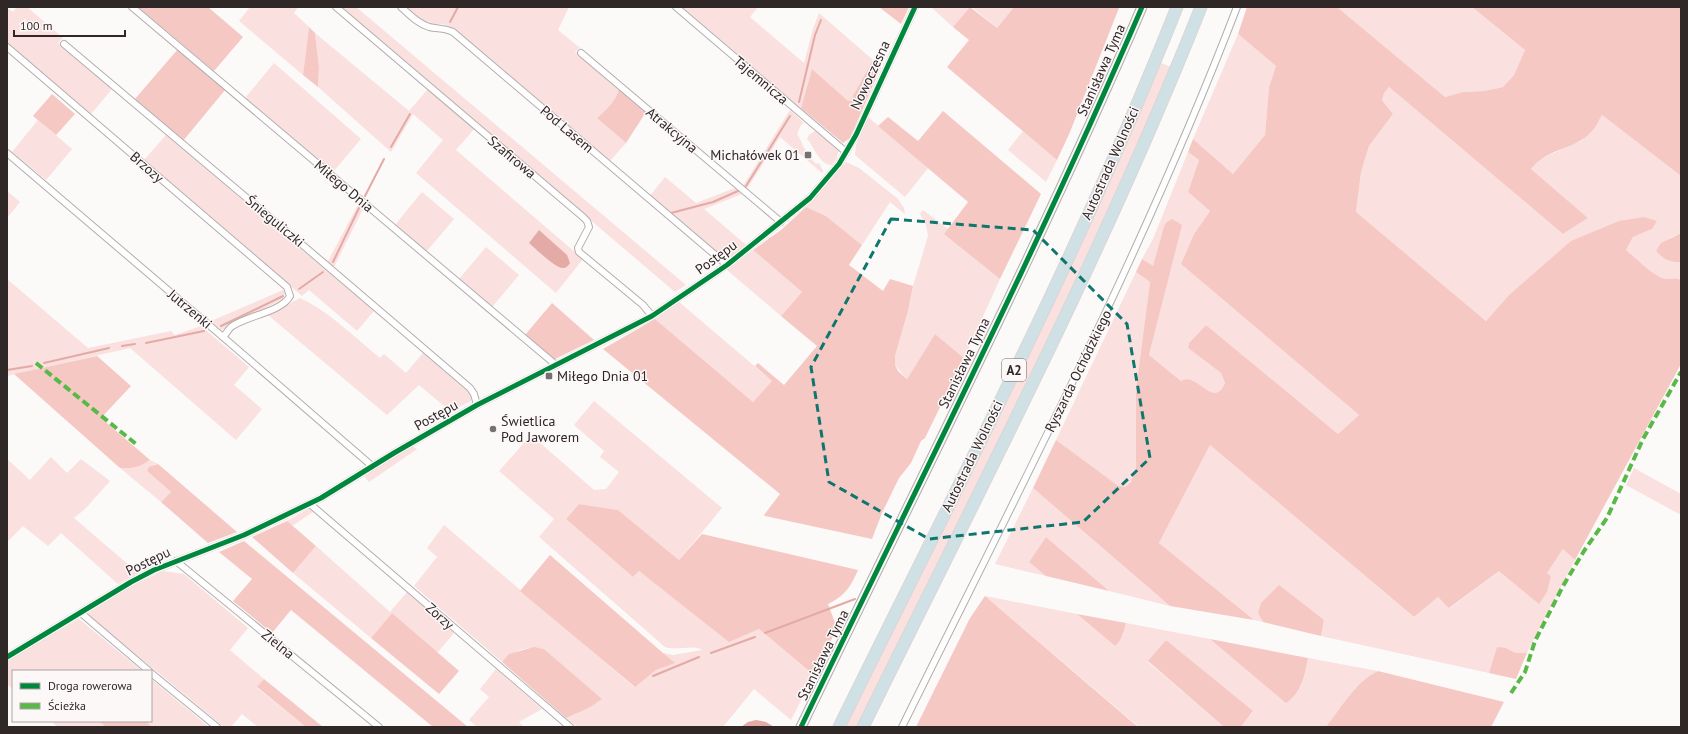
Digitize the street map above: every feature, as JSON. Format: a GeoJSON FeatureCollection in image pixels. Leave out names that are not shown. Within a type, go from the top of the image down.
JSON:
{"type":"FeatureCollection","features":[{"type":"Feature","properties":{"kind":"highway","name":"Autostrada Wolności"},"geometry":{"type":"LineString","coordinates":[[839,727],[1041,316],[1094,202],[1177,7]]}},
{"type":"Feature","properties":{"kind":"highway","name":"Autostrada Wolności"},"geometry":{"type":"LineString","coordinates":[[863,727],[1060,326],[1149,132],[1201,7]]}},
{"type":"Feature","properties":{"kind":"street","name":"Miłego Dnia"},"geometry":{"type":"LineString","coordinates":[[132,7],[556,366]]}},
{"type":"Feature","properties":{"kind":"street","name":"Szafirowa"},"geometry":{"type":"LineString","coordinates":[[336,7],[583,217],[590,227],[580,243],[578,248],[579,252],[643,305],[652,316]]}},
{"type":"Feature","properties":{"kind":"street","name":"Pod Lasem"},"geometry":{"type":"LineString","coordinates":[[401,7],[419,23],[429,27],[447,29],[453,32],[727,265]]}},
{"type":"Feature","properties":{"kind":"street","name":"Tajemnicza"},"geometry":{"type":"LineString","coordinates":[[676,7],[846,152]]}},
{"type":"Feature","properties":{"kind":"street","name":"Nowoczesna"},"geometry":{"type":"LineString","coordinates":[[846,152],[915,7]]}},
{"type":"Feature","properties":{"kind":"street","name":"Stanisława Tyma"},"geometry":{"type":"LineString","coordinates":[[801,727],[1045,223],[1142,7]]}},
{"type":"Feature","properties":{"kind":"street","name":"Ryszarda Ochódzkiego"},"geometry":{"type":"LineString","coordinates":[[902,727],[1079,370],[1130,263],[1189,128],[1237,7]]}},
{"type":"Feature","properties":{"kind":"street","name":"Śnieguliczki"},"geometry":{"type":"LineString","coordinates":[[64,44],[305,246],[470,388],[474,394],[477,406]]}},
{"type":"Feature","properties":{"kind":"street","name":"Brzozy"},"geometry":{"type":"LineString","coordinates":[[7,47],[287,288],[290,296],[288,300],[231,327],[223,337]]}},
{"type":"Feature","properties":{"kind":"street","name":"Atrakcyjna"},"geometry":{"type":"LineString","coordinates":[[581,53],[781,222]]}},
{"type":"Feature","properties":{"kind":"street","name":"Postępu"},"geometry":{"type":"LineString","coordinates":[[7,657],[131,582],[176,561],[244,535],[310,504],[372,466],[477,406],[652,316],[727,265],[810,198],[831,174],[846,152]]}},
{"type":"Feature","properties":{"kind":"street","name":"Jutrzenki"},"geometry":{"type":"LineString","coordinates":[[7,153],[372,466]]}},
{"type":"Feature","properties":{"kind":"street","name":"Zorzy"},"geometry":{"type":"LineString","coordinates":[[310,504],[570,727]]}},
{"type":"Feature","properties":{"kind":"street","name":"Zielna"},"geometry":{"type":"LineString","coordinates":[[176,561],[379,727]]}},
{"type":"Feature","properties":{"kind":"street"},"geometry":{"type":"LineString","coordinates":[[81,613],[148,670]]}},
{"type":"Feature","properties":{"kind":"street"},"geometry":{"type":"LineString","coordinates":[[152,674],[217,727]]}},
{"type":"Feature","properties":{"kind":"highlighted area"},"geometry":{"type":"Polygon","coordinates":[[[891,219],[1033,230],[1127,324],[1150,458],[1083,522],[929,539],[829,482],[811,367],[891,219]]]}},
{"type":"Feature","properties":{"kind":"shaded area"},"geometry":{"type":"Polygon","coordinates":[[[17,7],[27,7],[63,38],[58,43],[112,89],[91,114],[7,43],[7,8],[13,12],[17,7]]]}},
{"type":"Feature","properties":{"kind":"shaded area"},"geometry":{"type":"Polygon","coordinates":[[[138,7],[208,7],[243,37],[214,71],[138,7]]]}},
{"type":"Feature","properties":{"kind":"shaded area"},"geometry":{"type":"Polygon","coordinates":[[[250,7],[298,7],[294,13],[309,27],[303,75],[239,21],[250,7]]]}},
{"type":"Feature","properties":{"kind":"shaded area"},"geometry":{"type":"Polygon","coordinates":[[[340,7],[356,7],[686,285],[675,292],[340,7]]]}},
{"type":"Feature","properties":{"kind":"shaded area"},"geometry":{"type":"Polygon","coordinates":[[[405,7],[569,7],[558,30],[580,48],[575,52],[619,89],[613,101],[597,118],[626,143],[609,162],[452,28],[443,24],[429,24],[422,22],[405,7]]]}},
{"type":"Feature","properties":{"kind":"shaded area"},"geometry":{"type":"Polygon","coordinates":[[[682,7],[758,7],[750,17],[804,63],[819,13],[873,60],[850,101],[812,69],[801,108],[682,7]]]}},
{"type":"Feature","properties":{"kind":"shaded area"},"geometry":{"type":"Polygon","coordinates":[[[879,7],[909,7],[901,24],[879,7]]]}},
{"type":"Feature","properties":{"kind":"shaded area"},"geometry":{"type":"Polygon","coordinates":[[[931,7],[970,7],[953,27],[931,7]]]}},
{"type":"Feature","properties":{"kind":"shaded area"},"geometry":{"type":"Polygon","coordinates":[[[970,7],[997,28],[1014,7],[1119,8],[1070,132],[1057,160],[947,67],[969,40],[953,27],[970,7]]]}},
{"type":"Feature","properties":{"kind":"shaded area"},"geometry":{"type":"Polygon","coordinates":[[[972,7],[1014,7],[997,28],[972,7]]]}},
{"type":"Feature","properties":{"kind":"shaded area"},"geometry":{"type":"Polygon","coordinates":[[[1247,7],[1337,7],[1445,97],[1463,92],[1484,91],[1503,87],[1514,75],[1525,50],[1472,7],[1681,7],[1681,176],[1602,115],[1593,129],[1585,137],[1570,146],[1545,157],[1531,169],[1588,218],[1563,234],[1389,87],[1384,93],[1382,100],[1393,114],[1369,146],[1361,172],[1356,212],[1486,321],[1508,296],[1571,241],[1619,221],[1644,217],[1657,221],[1652,229],[1633,237],[1626,250],[1648,269],[1662,278],[1681,280],[1681,364],[1575,560],[1563,549],[1547,573],[1551,576],[1547,592],[1539,604],[1499,571],[1449,608],[1438,597],[1414,617],[1210,445],[1159,543],[1254,620],[1170,606],[1033,488],[1056,440],[1117,485],[1125,487],[1131,482],[1136,468],[1136,389],[1150,282],[1136,272],[1142,259],[1153,266],[1164,226],[1172,219],[1182,225],[1149,355],[1181,381],[1186,379],[1192,380],[1212,392],[1221,390],[1225,383],[1221,373],[1188,348],[1189,343],[1206,325],[1338,434],[1359,415],[1181,264],[1194,234],[1210,211],[1188,192],[1199,160],[1188,152],[1193,139],[1233,174],[1265,135],[1269,87],[1276,66],[1238,34],[1247,7]]]}},
{"type":"Feature","properties":{"kind":"shaded area"},"geometry":{"type":"Polygon","coordinates":[[[1337,7],[1472,7],[1525,50],[1514,75],[1503,87],[1484,91],[1463,92],[1445,97],[1337,7]]]}},
{"type":"Feature","properties":{"kind":"shaded area"},"geometry":{"type":"Polygon","coordinates":[[[309,27],[315,33],[319,67],[318,87],[303,75],[309,27]]]}},
{"type":"Feature","properties":{"kind":"shaded area"},"geometry":{"type":"Polygon","coordinates":[[[315,33],[409,111],[428,89],[475,128],[456,150],[583,259],[556,293],[416,173],[443,140],[413,114],[391,152],[318,87],[319,67],[315,33]]]}},
{"type":"Feature","properties":{"kind":"shaded area"},"geometry":{"type":"Polygon","coordinates":[[[1238,34],[1276,66],[1269,87],[1265,135],[1233,174],[1193,139],[1238,34]]]}},
{"type":"Feature","properties":{"kind":"shaded area"},"geometry":{"type":"Polygon","coordinates":[[[178,49],[225,90],[183,141],[135,99],[178,49]]]}},
{"type":"Feature","properties":{"kind":"shaded area"},"geometry":{"type":"Polygon","coordinates":[[[873,60],[881,67],[850,138],[843,143],[801,108],[812,69],[850,101],[873,60]]]}},
{"type":"Feature","properties":{"kind":"shaded area"},"geometry":{"type":"Polygon","coordinates":[[[1159,62],[1171,67],[1097,234],[1058,317],[858,727],[844,727],[1159,62]]]}},
{"type":"Feature","properties":{"kind":"shaded area"},"geometry":{"type":"Polygon","coordinates":[[[274,63],[361,139],[333,172],[245,98],[274,63]]]}},
{"type":"Feature","properties":{"kind":"shaded area"},"geometry":{"type":"Polygon","coordinates":[[[1389,87],[1563,234],[1588,218],[1531,169],[1538,160],[1581,141],[1592,131],[1602,115],[1681,176],[1681,233],[1671,237],[1656,251],[1667,260],[1681,262],[1681,280],[1662,278],[1648,269],[1626,250],[1633,237],[1652,229],[1657,221],[1508,296],[1486,321],[1356,212],[1361,172],[1369,146],[1393,114],[1382,100],[1384,93],[1389,87]]]}},
{"type":"Feature","properties":{"kind":"shaded area"},"geometry":{"type":"Polygon","coordinates":[[[619,89],[646,112],[626,143],[597,118],[613,101],[619,89]]]}},
{"type":"Feature","properties":{"kind":"shaded area"},"geometry":{"type":"Polygon","coordinates":[[[52,94],[75,114],[56,135],[33,116],[52,94]]]}},
{"type":"Feature","properties":{"kind":"shaded area"},"geometry":{"type":"Polygon","coordinates":[[[790,110],[804,123],[801,125],[797,134],[807,152],[805,154],[816,164],[819,163],[823,171],[822,173],[780,137],[747,189],[743,186],[790,110]]]}},
{"type":"Feature","properties":{"kind":"shaded area"},"geometry":{"type":"Polygon","coordinates":[[[943,111],[1041,194],[1000,279],[944,234],[968,202],[878,126],[888,117],[918,141],[943,111]]]}},
{"type":"Feature","properties":{"kind":"shaded area"},"geometry":{"type":"Polygon","coordinates":[[[868,117],[928,168],[905,197],[855,155],[856,145],[868,117]]]}},
{"type":"Feature","properties":{"kind":"shaded area"},"geometry":{"type":"Polygon","coordinates":[[[38,120],[72,149],[46,180],[12,152],[38,120]]]}},
{"type":"Feature","properties":{"kind":"shaded area"},"geometry":{"type":"Polygon","coordinates":[[[815,131],[839,150],[836,160],[832,165],[828,165],[822,160],[807,139],[809,135],[815,131]]]}},
{"type":"Feature","properties":{"kind":"shaded area"},"geometry":{"type":"Polygon","coordinates":[[[1023,131],[1057,160],[1046,182],[1008,150],[1023,131]]]}},
{"type":"Feature","properties":{"kind":"shaded area"},"geometry":{"type":"Polygon","coordinates":[[[166,135],[374,311],[357,331],[309,290],[302,296],[144,160],[166,135]]]}},
{"type":"Feature","properties":{"kind":"shaded area"},"geometry":{"type":"Polygon","coordinates":[[[1188,152],[1199,160],[1188,192],[1210,211],[1194,234],[1181,264],[1359,415],[1338,434],[1206,325],[1189,343],[1188,348],[1221,373],[1225,383],[1221,390],[1212,392],[1192,380],[1186,379],[1181,381],[1149,355],[1181,225],[1164,226],[1153,267],[1142,259],[1153,239],[1188,152]]]}},
{"type":"Feature","properties":{"kind":"shaded area"},"geometry":{"type":"Polygon","coordinates":[[[846,162],[859,168],[898,199],[904,208],[905,214],[890,202],[862,245],[826,216],[806,207],[846,162]]]}},
{"type":"Feature","properties":{"kind":"shaded area"},"geometry":{"type":"Polygon","coordinates":[[[665,177],[696,203],[735,188],[742,194],[704,209],[746,245],[725,261],[649,197],[665,177]]]}},
{"type":"Feature","properties":{"kind":"shaded area"},"geometry":{"type":"Polygon","coordinates":[[[7,191],[20,202],[7,218],[7,191]]]}},
{"type":"Feature","properties":{"kind":"shaded area"},"geometry":{"type":"Polygon","coordinates":[[[422,192],[454,219],[426,252],[395,225],[422,192]]]}},
{"type":"Feature","properties":{"kind":"shaded area"},"geometry":{"type":"Polygon","coordinates":[[[359,203],[364,207],[334,267],[327,263],[359,203]]]}},
{"type":"Feature","properties":{"kind":"shaded area"},"geometry":{"type":"Polygon","coordinates":[[[806,207],[826,216],[862,245],[849,265],[883,291],[890,279],[913,286],[908,311],[895,356],[895,365],[898,371],[907,379],[935,334],[964,358],[925,438],[921,441],[911,463],[899,478],[882,513],[872,539],[765,516],[764,515],[780,494],[603,349],[655,319],[753,402],[772,381],[755,366],[758,363],[784,385],[817,346],[781,316],[802,292],[753,250],[781,230],[806,207]]]}},
{"type":"Feature","properties":{"kind":"shaded area"},"geometry":{"type":"Polygon","coordinates":[[[923,210],[948,229],[945,234],[1000,279],[964,358],[935,334],[907,379],[895,365],[895,356],[908,311],[913,286],[928,236],[926,225],[920,214],[923,210]]]}},
{"type":"Feature","properties":{"kind":"shaded area"},"geometry":{"type":"Polygon","coordinates":[[[539,230],[567,255],[570,263],[567,267],[563,268],[555,265],[529,243],[539,230]]]}},
{"type":"Feature","properties":{"kind":"shaded area"},"geometry":{"type":"Polygon","coordinates":[[[1681,233],[1681,262],[1667,260],[1656,251],[1661,243],[1681,233]]]}},
{"type":"Feature","properties":{"kind":"shaded area"},"geometry":{"type":"Polygon","coordinates":[[[486,247],[519,275],[492,307],[459,279],[486,247]]]}},
{"type":"Feature","properties":{"kind":"shaded area"},"geometry":{"type":"Polygon","coordinates":[[[753,250],[802,292],[781,316],[727,270],[753,250]]]}},
{"type":"Feature","properties":{"kind":"shaded area"},"geometry":{"type":"Polygon","coordinates":[[[1136,272],[1150,282],[1136,389],[1136,468],[1131,482],[1125,487],[1117,485],[1099,474],[1056,440],[1136,272]]]}},
{"type":"Feature","properties":{"kind":"shaded area"},"geometry":{"type":"Polygon","coordinates":[[[7,279],[88,348],[171,331],[175,335],[201,326],[249,367],[234,385],[262,409],[236,440],[130,348],[7,376],[7,279]]]}},
{"type":"Feature","properties":{"kind":"shaded area"},"geometry":{"type":"Polygon","coordinates":[[[283,290],[285,293],[283,299],[222,330],[211,321],[283,290]]]}},
{"type":"Feature","properties":{"kind":"shaded area"},"geometry":{"type":"Polygon","coordinates":[[[300,298],[322,310],[380,358],[384,354],[406,373],[423,353],[471,394],[471,401],[450,411],[419,385],[387,415],[268,315],[300,298]]]}},
{"type":"Feature","properties":{"kind":"shaded area"},"geometry":{"type":"Polygon","coordinates":[[[679,302],[772,381],[753,402],[655,319],[679,302]]]}},
{"type":"Feature","properties":{"kind":"shaded area"},"geometry":{"type":"Polygon","coordinates":[[[552,303],[594,340],[553,360],[525,335],[552,303]]]}},
{"type":"Feature","properties":{"kind":"shaded area"},"geometry":{"type":"Polygon","coordinates":[[[97,356],[131,386],[101,418],[150,460],[140,466],[133,468],[120,468],[14,374],[97,356]]]}},
{"type":"Feature","properties":{"kind":"shaded area"},"geometry":{"type":"Polygon","coordinates":[[[594,401],[722,508],[679,560],[618,510],[579,504],[566,519],[633,577],[639,571],[729,641],[759,629],[814,675],[791,720],[754,689],[723,727],[577,727],[566,718],[589,708],[601,699],[544,649],[532,648],[521,650],[511,654],[502,662],[414,586],[437,557],[427,548],[444,525],[634,687],[656,670],[674,663],[663,653],[673,655],[702,650],[698,648],[665,647],[539,537],[554,519],[499,471],[531,435],[594,490],[606,489],[619,472],[600,457],[604,451],[574,425],[594,401]]]}},
{"type":"Feature","properties":{"kind":"shaded area"},"geometry":{"type":"Polygon","coordinates":[[[1210,445],[1414,617],[1438,597],[1450,608],[1499,571],[1551,576],[1547,573],[1563,549],[1575,560],[1527,653],[1516,653],[1506,648],[1497,648],[1489,673],[1321,636],[1324,620],[1258,613],[1263,622],[1254,620],[1159,543],[1210,445]]]}},
{"type":"Feature","properties":{"kind":"shaded area"},"geometry":{"type":"Polygon","coordinates":[[[411,446],[417,449],[369,482],[364,476],[411,446]]]}},
{"type":"Feature","properties":{"kind":"shaded area"},"geometry":{"type":"Polygon","coordinates":[[[51,457],[67,473],[81,459],[110,481],[85,509],[74,518],[138,573],[118,584],[61,533],[48,546],[23,526],[7,542],[7,459],[30,480],[51,457]]]}},
{"type":"Feature","properties":{"kind":"shaded area"},"geometry":{"type":"Polygon","coordinates":[[[150,460],[158,464],[154,465],[147,471],[171,492],[161,502],[120,468],[136,467],[150,460]]]}},
{"type":"Feature","properties":{"kind":"shaded area"},"geometry":{"type":"Polygon","coordinates":[[[158,464],[237,532],[208,543],[161,502],[171,492],[147,471],[149,467],[158,464]]]}},
{"type":"Feature","properties":{"kind":"shaded area"},"geometry":{"type":"Polygon","coordinates":[[[1634,468],[1681,494],[1681,515],[1626,485],[1634,468]]]}},
{"type":"Feature","properties":{"kind":"shaded area"},"geometry":{"type":"Polygon","coordinates":[[[1033,488],[1170,606],[1109,591],[1046,537],[1029,562],[1046,576],[995,564],[1033,488]]]}},
{"type":"Feature","properties":{"kind":"shaded area"},"geometry":{"type":"Polygon","coordinates":[[[579,504],[618,510],[679,560],[702,534],[858,570],[847,590],[839,598],[828,604],[837,628],[814,675],[759,629],[729,642],[639,571],[633,577],[566,519],[579,504]]]}},
{"type":"Feature","properties":{"kind":"shaded area"},"geometry":{"type":"Polygon","coordinates":[[[310,508],[313,512],[292,526],[287,521],[310,508]]]}},
{"type":"Feature","properties":{"kind":"shaded area"},"geometry":{"type":"Polygon","coordinates":[[[287,521],[316,546],[293,573],[252,537],[287,521]]]}},
{"type":"Feature","properties":{"kind":"shaded area"},"geometry":{"type":"Polygon","coordinates":[[[1046,537],[1109,591],[1046,576],[1029,562],[1046,537]]]}},
{"type":"Feature","properties":{"kind":"shaded area"},"geometry":{"type":"Polygon","coordinates":[[[244,541],[468,727],[433,727],[291,610],[272,633],[233,601],[252,579],[219,552],[244,541]]]}},
{"type":"Feature","properties":{"kind":"shaded area"},"geometry":{"type":"Polygon","coordinates":[[[316,546],[390,612],[407,592],[454,633],[437,653],[392,613],[371,638],[293,573],[316,546]]]}},
{"type":"Feature","properties":{"kind":"shaded area"},"geometry":{"type":"Polygon","coordinates":[[[550,555],[675,663],[656,670],[635,687],[520,591],[550,555]]]}},
{"type":"Feature","properties":{"kind":"shaded area"},"geometry":{"type":"Polygon","coordinates":[[[163,571],[184,574],[248,628],[230,650],[264,679],[257,688],[306,727],[258,727],[242,714],[231,727],[224,727],[87,614],[126,589],[163,571]]]}},
{"type":"Feature","properties":{"kind":"shaded area"},"geometry":{"type":"Polygon","coordinates":[[[1279,585],[1324,620],[1321,636],[1263,622],[1258,613],[1261,603],[1279,585]]]}},
{"type":"Feature","properties":{"kind":"shaded area"},"geometry":{"type":"Polygon","coordinates":[[[985,596],[1077,614],[1115,646],[1123,635],[1126,623],[1210,639],[1286,702],[1296,694],[1302,683],[1308,658],[1378,671],[1370,675],[1356,688],[1326,727],[1241,727],[1253,712],[1166,640],[1148,662],[1224,727],[1139,727],[985,596]]]}},
{"type":"Feature","properties":{"kind":"shaded area"},"geometry":{"type":"Polygon","coordinates":[[[985,596],[1138,727],[916,727],[970,618],[985,596]]]}},
{"type":"Feature","properties":{"kind":"shaded area"},"geometry":{"type":"Polygon","coordinates":[[[392,613],[459,671],[439,694],[371,638],[392,613]]]}},
{"type":"Feature","properties":{"kind":"shaded area"},"geometry":{"type":"Polygon","coordinates":[[[1077,614],[1126,623],[1119,641],[1115,646],[1077,614]]]}},
{"type":"Feature","properties":{"kind":"shaded area"},"geometry":{"type":"Polygon","coordinates":[[[79,619],[141,670],[12,670],[12,688],[7,684],[7,660],[79,619]]]}},
{"type":"Feature","properties":{"kind":"shaded area"},"geometry":{"type":"Polygon","coordinates":[[[1210,639],[1308,658],[1302,683],[1296,694],[1286,703],[1210,639]]]}},
{"type":"Feature","properties":{"kind":"shaded area"},"geometry":{"type":"Polygon","coordinates":[[[1166,640],[1253,711],[1241,727],[1224,727],[1148,661],[1166,640]]]}},
{"type":"Feature","properties":{"kind":"shaded area"},"geometry":{"type":"Polygon","coordinates":[[[534,647],[544,649],[602,699],[589,708],[566,718],[502,662],[509,654],[534,647]]]}},
{"type":"Feature","properties":{"kind":"shaded area"},"geometry":{"type":"Polygon","coordinates":[[[1497,647],[1506,648],[1516,653],[1527,653],[1516,679],[1489,673],[1497,647]]]}},
{"type":"Feature","properties":{"kind":"shaded area"},"geometry":{"type":"Polygon","coordinates":[[[496,669],[542,709],[519,722],[524,727],[477,727],[469,720],[489,697],[480,689],[496,669]]]}},
{"type":"Feature","properties":{"kind":"shaded area"},"geometry":{"type":"Polygon","coordinates":[[[1378,671],[1504,702],[1491,727],[1326,727],[1356,688],[1370,675],[1378,671]]]}},
{"type":"Feature","properties":{"kind":"shaded area"},"geometry":{"type":"Polygon","coordinates":[[[264,679],[323,727],[306,727],[257,687],[264,679]]]}},
{"type":"Feature","properties":{"kind":"shaded area"},"geometry":{"type":"Polygon","coordinates":[[[152,680],[209,727],[152,727],[146,722],[152,722],[152,680]]]}},
{"type":"Feature","properties":{"kind":"shaded area"},"geometry":{"type":"Polygon","coordinates":[[[756,720],[766,722],[774,727],[741,727],[748,722],[756,720]]]}},
{"type":"Feature","properties":{"kind":"shaded area"},"geometry":{"type":"Polygon","coordinates":[[[52,722],[100,722],[106,727],[58,727],[52,722]]]}},
{"type":"Feature","properties":{"kind":"shaded area"},"geometry":{"type":"Polygon","coordinates":[[[100,722],[146,722],[152,727],[106,727],[100,722]]]}},
{"type":"Feature","properties":{"kind":"waterway"},"geometry":{"type":"LineString","coordinates":[[450,22],[458,7]]}},
{"type":"Feature","properties":{"kind":"waterway"},"geometry":{"type":"LineString","coordinates":[[799,102],[815,35],[821,20]]}},
{"type":"Feature","properties":{"kind":"waterway"},"geometry":{"type":"LineString","coordinates":[[391,147],[410,114]]}},
{"type":"Feature","properties":{"kind":"waterway"},"geometry":{"type":"LineString","coordinates":[[746,186],[790,116]]}},
{"type":"Feature","properties":{"kind":"waterway"},"geometry":{"type":"LineString","coordinates":[[365,196],[384,159]]}},
{"type":"Feature","properties":{"kind":"waterway"},"geometry":{"type":"LineString","coordinates":[[671,213],[713,202],[738,191]]}},
{"type":"Feature","properties":{"kind":"waterway"},"geometry":{"type":"LineString","coordinates":[[333,262],[360,206]]}},
{"type":"Feature","properties":{"kind":"waterway"},"geometry":{"type":"LineString","coordinates":[[299,289],[323,272]]}},
{"type":"Feature","properties":{"kind":"waterway"},"geometry":{"type":"LineString","coordinates":[[221,326],[283,296]]}},
{"type":"Feature","properties":{"kind":"waterway"},"geometry":{"type":"LineString","coordinates":[[146,343],[204,331]]}},
{"type":"Feature","properties":{"kind":"waterway"},"geometry":{"type":"LineString","coordinates":[[122,346],[135,344]]}},
{"type":"Feature","properties":{"kind":"waterway"},"geometry":{"type":"LineString","coordinates":[[44,363],[109,348]]}},
{"type":"Feature","properties":{"kind":"waterway"},"geometry":{"type":"LineString","coordinates":[[7,370],[32,366]]}},
{"type":"Feature","properties":{"kind":"waterway"},"geometry":{"type":"LineString","coordinates":[[765,633],[855,599]]}},
{"type":"Feature","properties":{"kind":"waterway"},"geometry":{"type":"LineString","coordinates":[[711,653],[755,637]]}},
{"type":"Feature","properties":{"kind":"waterway"},"geometry":{"type":"LineString","coordinates":[[653,676],[699,657]]}},
{"type":"Feature","properties":{"kind":"marked path"},"geometry":{"type":"LineString","coordinates":[[36,363],[136,444]]}},
{"type":"Feature","properties":{"kind":"marked path"},"geometry":{"type":"LineString","coordinates":[[1511,693],[1525,672],[1535,641],[1563,586],[1584,551],[1607,518],[1643,439],[1681,372]]}},
{"type":"Feature","properties":{"kind":"cycle path"},"geometry":{"type":"LineString","coordinates":[[7,657],[131,582],[154,570],[244,535],[321,498],[394,453],[477,405],[652,316],[727,265],[810,198],[839,164],[856,135],[915,7]]}},
{"type":"Feature","properties":{"kind":"cycle path"},"geometry":{"type":"LineString","coordinates":[[801,727],[1061,189],[1142,7]]}},
{"type":"Feature","properties":{"kind":"place","name":"Michałówek 01"},"geometry":{"type":"Point","coordinates":[808,155]}},
{"type":"Feature","properties":{"kind":"place","name":"Miłego Dnia 01"},"geometry":{"type":"Point","coordinates":[549,376]}},
{"type":"Feature","properties":{"kind":"place","name":"Świetlica Pod Jaworem"},"geometry":{"type":"Point","coordinates":[493,429]}}]}
